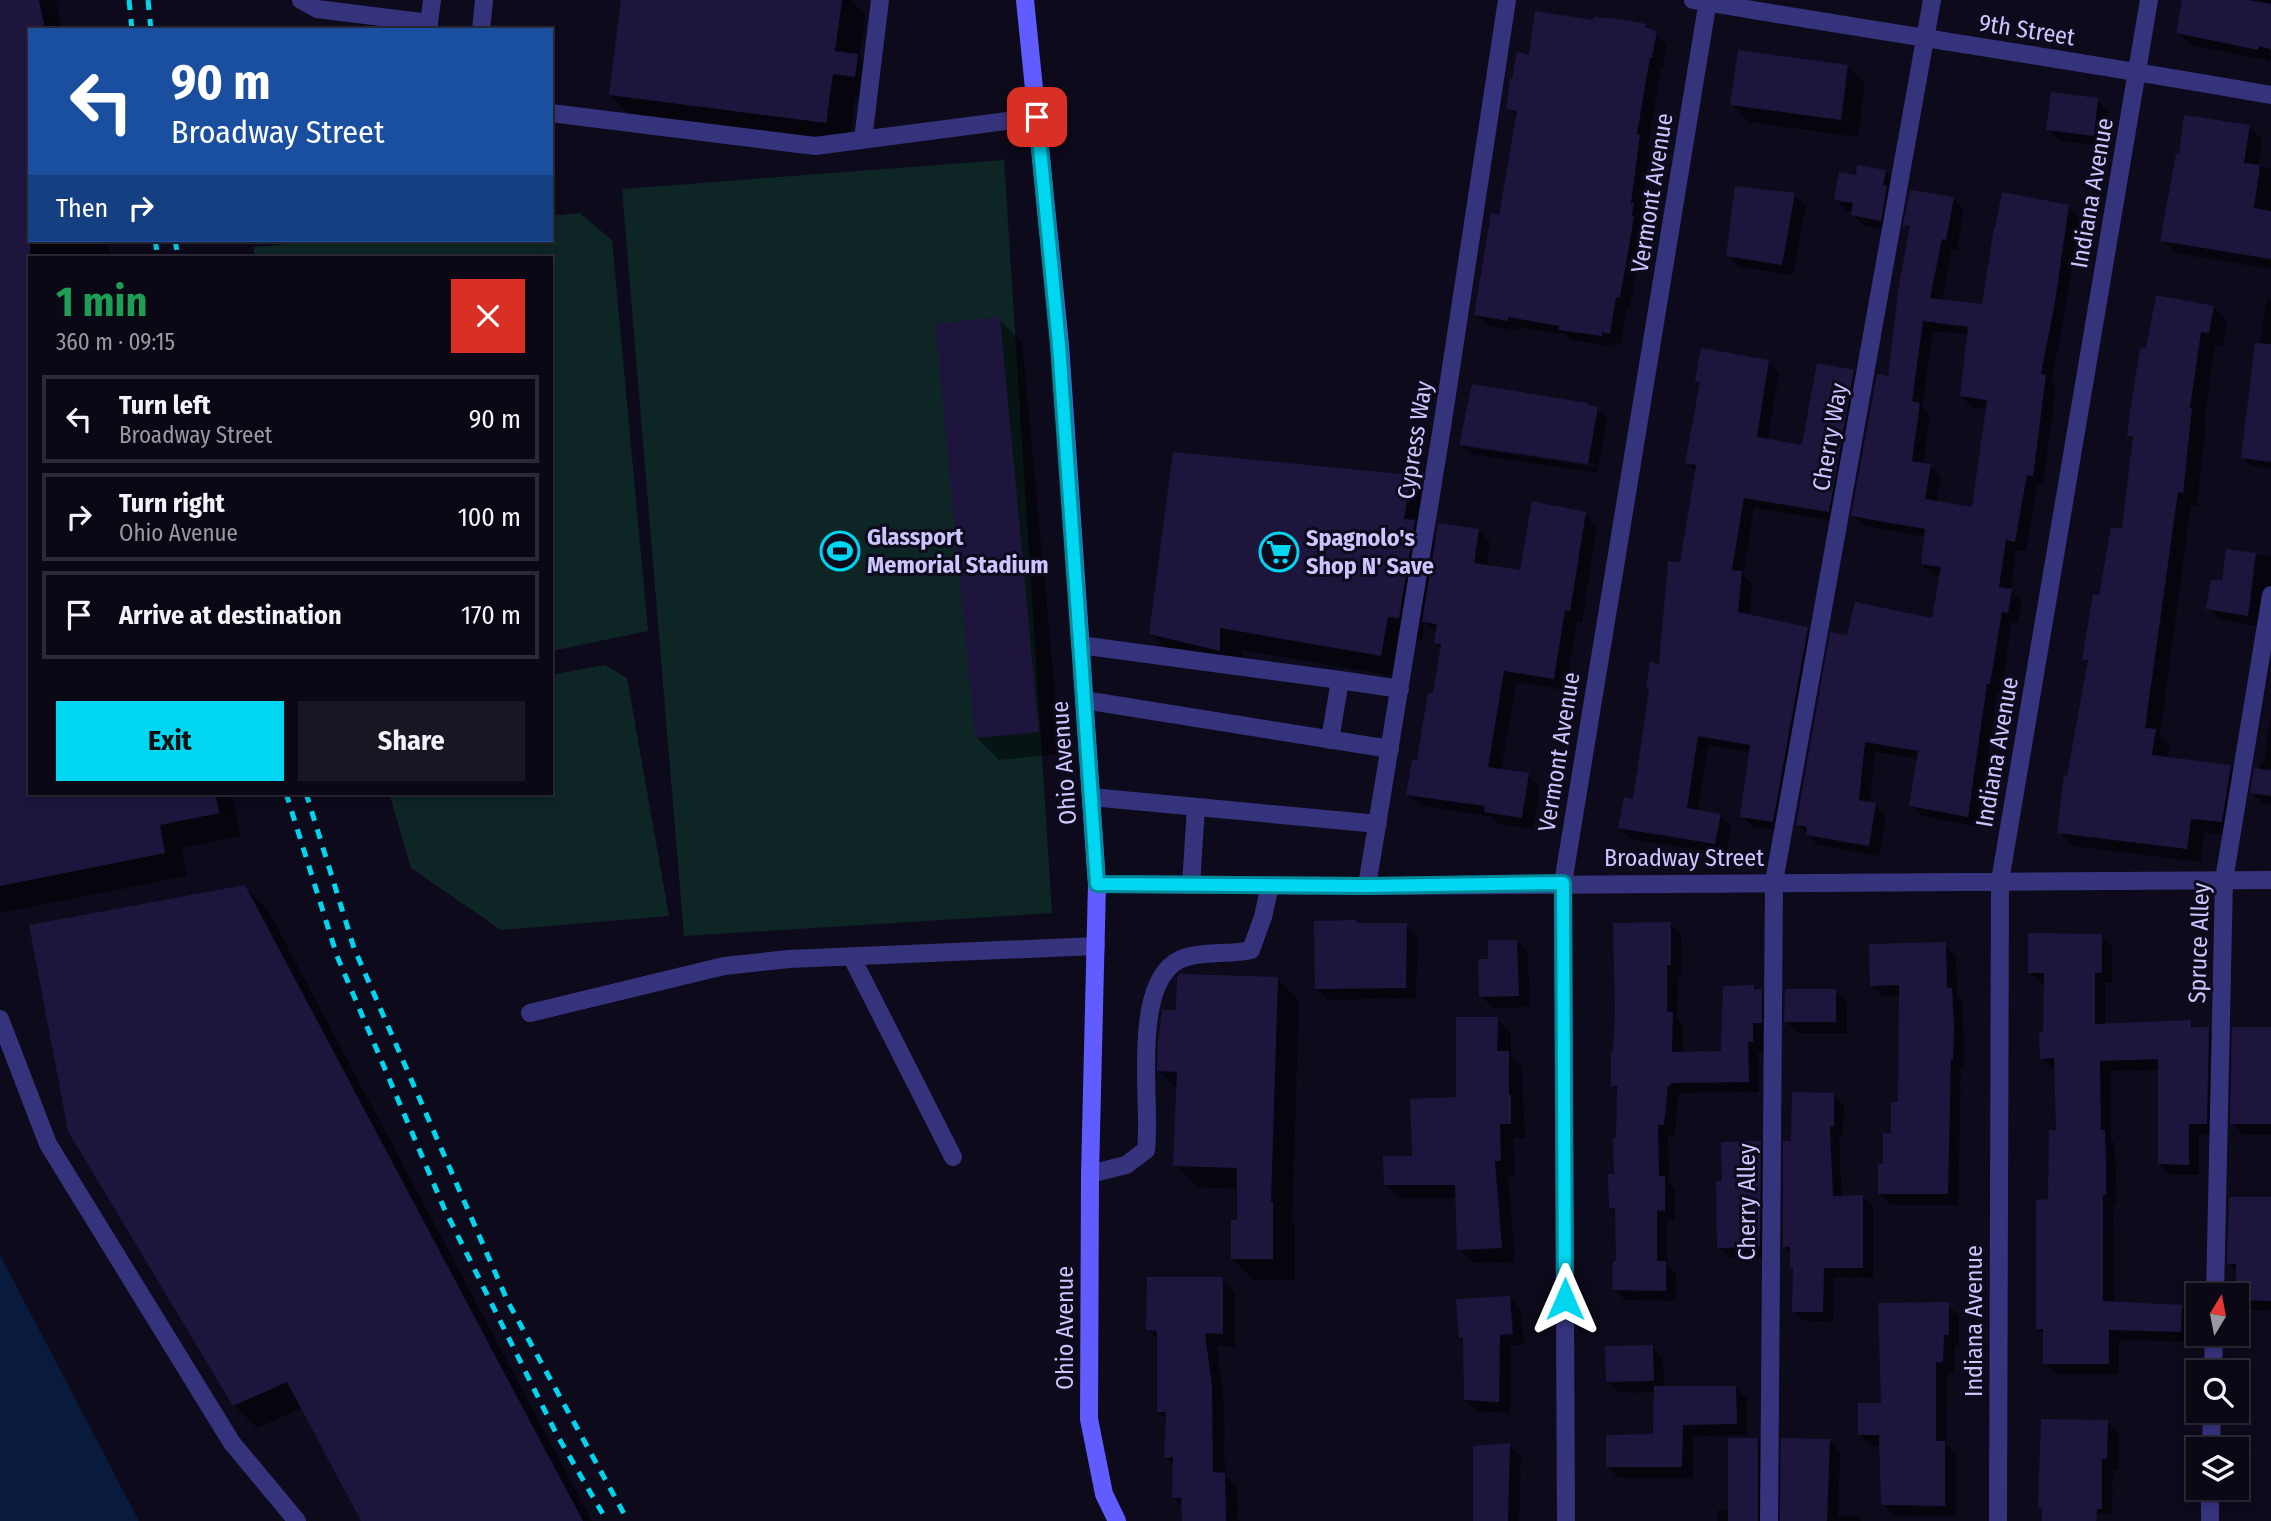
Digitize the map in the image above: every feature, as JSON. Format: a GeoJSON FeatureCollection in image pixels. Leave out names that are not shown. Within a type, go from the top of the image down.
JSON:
{"type":"FeatureCollection","features":[{"type":"Feature","properties":{"kind":"main road","name":"Ohio Avenue"},"geometry":{"type":"LineString","coordinates":[[1025,0],[1059,345],[1097,884],[1090,1174],[1089,1419],[1104,1494],[1117,1521]]}},
{"type":"Feature","properties":{"kind":"street"},"geometry":{"type":"LineString","coordinates":[[301,0],[317,9],[428,26],[432,0]]}},
{"type":"Feature","properties":{"kind":"street"},"geometry":{"type":"LineString","coordinates":[[481,28],[484,0]]}},
{"type":"Feature","properties":{"kind":"street"},"geometry":{"type":"LineString","coordinates":[[863,140],[880,0]]}},
{"type":"Feature","properties":{"kind":"street","name":"Cypress Way"},"geometry":{"type":"LineString","coordinates":[[1367,886],[1442,427],[1507,0]]}},
{"type":"Feature","properties":{"kind":"street","name":"Cherry Way"},"geometry":{"type":"LineString","coordinates":[[1774,883],[1932,0]]}},
{"type":"Feature","properties":{"kind":"street","name":"Indiana Avenue"},"geometry":{"type":"LineString","coordinates":[[1998,1521],[2000,881],[2149,0]]}},
{"type":"Feature","properties":{"kind":"street","name":"9th Street"},"geometry":{"type":"LineString","coordinates":[[1703,1],[2271,96]]}},
{"type":"Feature","properties":{"kind":"street","name":"Vermont Avenue"},"geometry":{"type":"LineString","coordinates":[[1566,1521],[1563,883],[1703,1]]}},
{"type":"Feature","properties":{"kind":"street"},"geometry":{"type":"LineString","coordinates":[[553,113],[815,146],[1037,117]]}},
{"type":"Feature","properties":{"kind":"street","name":"Spruce Alley"},"geometry":{"type":"LineString","coordinates":[[2215,1283],[2224,880],[2271,595]]}},
{"type":"Feature","properties":{"kind":"street"},"geometry":{"type":"LineString","coordinates":[[1080,645],[1399,689]]}},
{"type":"Feature","properties":{"kind":"street"},"geometry":{"type":"LineString","coordinates":[[1330,740],[1340,680]]}},
{"type":"Feature","properties":{"kind":"street"},"geometry":{"type":"LineString","coordinates":[[1084,700],[1390,749]]}},
{"type":"Feature","properties":{"kind":"street"},"geometry":{"type":"LineString","coordinates":[[1091,797],[1378,824]]}},
{"type":"Feature","properties":{"kind":"street"},"geometry":{"type":"LineString","coordinates":[[1191,885],[1196,807]]}},
{"type":"Feature","properties":{"kind":"street","name":"Broadway Street"},"geometry":{"type":"LineString","coordinates":[[1097,884],[1367,886],[2271,880]]}},
{"type":"Feature","properties":{"kind":"street","name":"Cherry Alley"},"geometry":{"type":"LineString","coordinates":[[1769,1521],[1774,883]]}},
{"type":"Feature","properties":{"kind":"street"},"geometry":{"type":"LineString","coordinates":[[1090,1174],[1126,1165],[1146,1150],[1148,1014],[1153,995],[1163,976],[1175,962],[1188,957],[1236,954],[1251,950],[1263,917],[1270,885]]}},
{"type":"Feature","properties":{"kind":"street"},"geometry":{"type":"LineString","coordinates":[[530,1013],[724,966],[850,956],[1096,946]]}},
{"type":"Feature","properties":{"kind":"street"},"geometry":{"type":"LineString","coordinates":[[850,956],[953,1157]]}},
{"type":"Feature","properties":{"kind":"street"},"geometry":{"type":"LineString","coordinates":[[0,1019],[48,1144],[232,1443],[297,1521]]}},
{"type":"Feature","properties":{"kind":"street"},"geometry":{"type":"LineString","coordinates":[[2210,1500],[2210,1521]]}},
{"type":"Feature","properties":{"kind":"green space","name":"Glassport Memorial Stadium"},"geometry":{"type":"Polygon","coordinates":[[[1004,160],[1052,913],[684,936],[622,189],[1004,160]]]}},
{"type":"Feature","properties":{"kind":"green space"},"geometry":{"type":"Polygon","coordinates":[[[579,213],[612,240],[648,631],[553,651],[553,256],[255,256],[253,247],[304,242],[553,242],[553,216],[579,213]]]}},
{"type":"Feature","properties":{"kind":"green space"},"geometry":{"type":"Polygon","coordinates":[[[605,665],[627,678],[669,916],[501,930],[411,868],[390,795],[553,795],[553,675],[605,665]]]}},
{"type":"Feature","properties":{"kind":"water"},"geometry":{"type":"Polygon","coordinates":[[[0,1255],[139,1521],[0,1521],[0,1255]]]}},
{"type":"Feature","properties":{"kind":"building"},"geometry":{"type":"Polygon","coordinates":[[[0,0],[39,0],[45,28],[28,28],[28,795],[215,795],[219,813],[160,825],[165,853],[0,886],[0,0]]]}},
{"type":"Feature","properties":{"kind":"building"},"geometry":{"type":"Polygon","coordinates":[[[621,0],[842,0],[835,51],[858,54],[855,77],[833,74],[826,123],[609,95],[621,0]]]}},
{"type":"Feature","properties":{"kind":"building"},"geometry":{"type":"Polygon","coordinates":[[[2182,0],[2248,0],[2271,4],[2271,49],[2259,46],[2258,50],[2176,33],[2182,0]]]}},
{"type":"Feature","properties":{"kind":"building"},"geometry":{"type":"Polygon","coordinates":[[[1535,11],[1593,20],[1594,17],[1619,19],[1646,24],[1645,27],[1657,31],[1637,134],[1640,135],[1631,203],[1634,203],[1634,217],[1620,298],[1616,297],[1610,334],[1602,332],[1602,336],[1559,330],[1559,326],[1508,317],[1508,321],[1474,315],[1491,213],[1499,215],[1517,111],[1506,109],[1510,78],[1512,79],[1517,52],[1529,55],[1535,11]]]}},
{"type":"Feature","properties":{"kind":"building"},"geometry":{"type":"Polygon","coordinates":[[[1738,50],[1848,65],[1841,120],[1730,105],[1738,50]]]}},
{"type":"Feature","properties":{"kind":"building"},"geometry":{"type":"Polygon","coordinates":[[[2051,92],[2098,98],[2094,136],[2046,130],[2051,92]]]}},
{"type":"Feature","properties":{"kind":"building"},"geometry":{"type":"Polygon","coordinates":[[[2184,115],[2250,125],[2244,163],[2260,165],[2254,208],[2271,211],[2271,259],[2160,241],[2176,154],[2179,154],[2184,115]]]}},
{"type":"Feature","properties":{"kind":"building"},"geometry":{"type":"Polygon","coordinates":[[[1857,165],[1886,170],[1883,185],[1887,186],[1881,221],[1851,215],[1853,203],[1834,200],[1839,172],[1856,175],[1857,165]]]}},
{"type":"Feature","properties":{"kind":"building"},"geometry":{"type":"Polygon","coordinates":[[[1735,186],[1795,193],[1782,265],[1726,256],[1735,186]]]}},
{"type":"Feature","properties":{"kind":"building"},"geometry":{"type":"Polygon","coordinates":[[[1910,190],[1954,197],[1946,240],[1942,239],[1930,298],[1982,304],[2002,192],[2069,205],[2041,374],[2046,375],[2033,476],[2027,475],[2015,542],[2006,540],[1999,587],[2012,589],[2008,613],[2002,612],[1990,684],[1987,684],[1968,817],[1909,806],[1918,751],[1865,742],[1859,800],[1876,803],[1869,846],[1806,835],[1807,827],[1796,825],[1830,632],[1847,635],[1855,602],[1932,618],[1941,567],[1921,564],[1925,529],[1851,516],[1877,374],[1888,376],[1899,285],[1910,226],[1903,225],[1910,190]],[[1923,321],[1912,401],[1920,403],[1912,461],[1931,464],[1925,499],[1972,507],[1987,400],[1960,396],[1968,327],[1923,321]]]}},
{"type":"Feature","properties":{"kind":"building"},"geometry":{"type":"Polygon","coordinates":[[[2156,295],[2214,306],[2209,333],[2201,332],[2190,408],[2183,493],[2178,492],[2145,728],[2156,729],[2152,755],[2231,765],[2222,822],[2191,819],[2187,849],[2057,833],[2064,775],[2067,776],[2088,660],[2082,660],[2093,594],[2099,595],[2111,527],[2122,529],[2133,436],[2127,436],[2130,413],[2140,348],[2146,349],[2156,295]]]}},
{"type":"Feature","properties":{"kind":"building"},"geometry":{"type":"Polygon","coordinates":[[[1000,317],[1039,732],[975,738],[935,324],[1000,317]]]}},
{"type":"Feature","properties":{"kind":"building"},"geometry":{"type":"Polygon","coordinates":[[[2255,343],[2271,344],[2271,462],[2241,458],[2255,343]]]}},
{"type":"Feature","properties":{"kind":"building"},"geometry":{"type":"Polygon","coordinates":[[[1701,348],[1769,360],[1757,437],[1802,445],[1817,363],[1854,370],[1829,512],[1744,498],[1732,570],[1742,571],[1738,612],[1808,627],[1773,822],[1740,817],[1750,745],[1698,736],[1687,808],[1721,814],[1715,844],[1618,828],[1624,797],[1633,799],[1649,689],[1646,688],[1650,662],[1659,664],[1668,561],[1680,562],[1696,465],[1685,463],[1700,382],[1695,381],[1701,348]]]}},
{"type":"Feature","properties":{"kind":"building"},"geometry":{"type":"Polygon","coordinates":[[[1472,384],[1588,403],[1598,407],[1588,464],[1459,445],[1472,384]]]}},
{"type":"Feature","properties":{"kind":"building","name":"Spagnolo's Shop N' Save"},"geometry":{"type":"Polygon","coordinates":[[[1173,452],[1411,475],[1404,519],[1415,520],[1399,618],[1388,617],[1381,656],[1220,628],[1220,651],[1149,634],[1173,452]]]}},
{"type":"Feature","properties":{"kind":"building"},"geometry":{"type":"Polygon","coordinates":[[[1532,501],[1586,512],[1570,611],[1565,610],[1554,679],[1504,671],[1488,767],[1529,773],[1522,818],[1484,812],[1485,806],[1406,795],[1412,760],[1417,760],[1428,693],[1433,693],[1441,644],[1434,643],[1437,624],[1422,622],[1438,523],[1479,529],[1474,563],[1520,570],[1532,501]]]}},
{"type":"Feature","properties":{"kind":"building"},"geometry":{"type":"Polygon","coordinates":[[[2226,549],[2256,553],[2248,616],[2206,609],[2211,579],[2222,581],[2226,549]]]}},
{"type":"Feature","properties":{"kind":"building"},"geometry":{"type":"Polygon","coordinates":[[[2254,768],[2271,770],[2271,796],[2250,793],[2254,768]]]}},
{"type":"Feature","properties":{"kind":"building"},"geometry":{"type":"Polygon","coordinates":[[[245,885],[583,1521],[361,1521],[287,1382],[233,1406],[68,1131],[29,925],[245,885]]]}},
{"type":"Feature","properties":{"kind":"building"},"geometry":{"type":"Polygon","coordinates":[[[1356,920],[1356,923],[1407,923],[1406,988],[1315,989],[1314,921],[1356,920]]]}},
{"type":"Feature","properties":{"kind":"building"},"geometry":{"type":"Polygon","coordinates":[[[1671,922],[1667,1012],[1673,1012],[1672,1052],[1721,1051],[1723,986],[1754,985],[1754,989],[1762,989],[1762,1023],[1753,1023],[1753,1042],[1748,1042],[1749,1082],[1668,1085],[1664,1125],[1658,1125],[1659,1176],[1665,1176],[1665,1211],[1657,1210],[1657,1261],[1666,1261],[1666,1291],[1612,1290],[1613,1261],[1616,1261],[1615,1208],[1609,1208],[1608,1174],[1614,1174],[1613,1138],[1616,1138],[1617,1086],[1611,1086],[1615,1011],[1613,923],[1671,922]]]}},
{"type":"Feature","properties":{"kind":"building"},"geometry":{"type":"Polygon","coordinates":[[[2028,933],[2102,934],[2102,973],[2095,973],[2095,1024],[2191,1020],[2191,1027],[2209,1027],[2207,1124],[2189,1124],[2189,1165],[2158,1164],[2158,1059],[2100,1061],[2101,1130],[2105,1130],[2106,1166],[2106,1195],[2103,1195],[2103,1301],[2182,1305],[2181,1332],[2109,1330],[2109,1364],[2043,1364],[2043,1329],[2036,1329],[2036,1200],[2048,1199],[2049,1130],[2056,1130],[2054,1058],[2040,1059],[2039,1033],[2043,1032],[2044,973],[2028,973],[2028,933]]]}},
{"type":"Feature","properties":{"kind":"building"},"geometry":{"type":"Polygon","coordinates":[[[1488,940],[1517,940],[1519,996],[1479,997],[1478,959],[1488,959],[1488,940]]]}},
{"type":"Feature","properties":{"kind":"building"},"geometry":{"type":"Polygon","coordinates":[[[1946,942],[1947,988],[1952,988],[1954,1027],[1948,1194],[1878,1194],[1878,1164],[1883,1164],[1883,1133],[1891,1133],[1891,1102],[1898,1102],[1899,985],[1870,986],[1869,944],[1946,942]]]}},
{"type":"Feature","properties":{"kind":"building"},"geometry":{"type":"Polygon","coordinates":[[[1177,976],[1278,977],[1271,1202],[1273,1259],[1231,1259],[1231,1220],[1237,1220],[1237,1168],[1173,1166],[1177,1072],[1157,1071],[1158,1042],[1162,1010],[1176,1010],[1177,976]]]}},
{"type":"Feature","properties":{"kind":"building"},"geometry":{"type":"Polygon","coordinates":[[[1785,989],[1836,989],[1836,1022],[1784,1022],[1785,989]]]}},
{"type":"Feature","properties":{"kind":"building"},"geometry":{"type":"Polygon","coordinates":[[[1456,1017],[1498,1017],[1497,1051],[1509,1051],[1511,1124],[1500,1124],[1501,1161],[1495,1161],[1502,1248],[1457,1250],[1455,1185],[1384,1185],[1383,1156],[1412,1156],[1410,1099],[1456,1097],[1456,1017]]]}},
{"type":"Feature","properties":{"kind":"building"},"geometry":{"type":"Polygon","coordinates":[[[2232,1027],[2271,1027],[2271,1124],[2230,1124],[2232,1027]]]}},
{"type":"Feature","properties":{"kind":"building"},"geometry":{"type":"Polygon","coordinates":[[[1792,1092],[1834,1093],[1834,1127],[1830,1127],[1833,1196],[1863,1195],[1863,1268],[1824,1268],[1823,1312],[1792,1312],[1793,1268],[1790,1268],[1790,1247],[1783,1247],[1783,1141],[1791,1141],[1792,1092]]]}},
{"type":"Feature","properties":{"kind":"building"},"geometry":{"type":"Polygon","coordinates":[[[1761,1141],[1760,1247],[1717,1248],[1716,1181],[1722,1181],[1721,1142],[1761,1141]]]}},
{"type":"Feature","properties":{"kind":"building"},"geometry":{"type":"Polygon","coordinates":[[[2229,1197],[2271,1197],[2271,1301],[2249,1300],[2249,1283],[2236,1283],[2236,1264],[2227,1264],[2229,1197]]]}},
{"type":"Feature","properties":{"kind":"building"},"geometry":{"type":"Polygon","coordinates":[[[1147,1277],[1223,1277],[1223,1334],[1205,1333],[1212,1387],[1213,1472],[1225,1473],[1226,1521],[1182,1521],[1181,1498],[1172,1498],[1173,1457],[1164,1458],[1166,1412],[1157,1412],[1157,1331],[1146,1330],[1147,1277]]]}},
{"type":"Feature","properties":{"kind":"building"},"geometry":{"type":"Polygon","coordinates":[[[1510,1296],[1513,1334],[1500,1335],[1499,1402],[1464,1400],[1463,1338],[1459,1338],[1456,1299],[1510,1296]]]}},
{"type":"Feature","properties":{"kind":"building"},"geometry":{"type":"Polygon","coordinates":[[[1949,1302],[1949,1335],[1944,1335],[1943,1362],[1936,1362],[1936,1441],[1945,1441],[1945,1506],[1881,1505],[1879,1435],[1858,1435],[1858,1403],[1881,1403],[1878,1303],[1949,1302]]]}},
{"type":"Feature","properties":{"kind":"building"},"geometry":{"type":"Polygon","coordinates":[[[1653,1345],[1654,1381],[1606,1382],[1605,1346],[1653,1345]]]}},
{"type":"Feature","properties":{"kind":"building"},"geometry":{"type":"Polygon","coordinates":[[[1654,1386],[1736,1386],[1737,1424],[1683,1425],[1682,1467],[1606,1467],[1606,1435],[1653,1434],[1654,1386]]]}},
{"type":"Feature","properties":{"kind":"building"},"geometry":{"type":"Polygon","coordinates":[[[2041,1419],[2108,1420],[2107,1459],[2102,1459],[2102,1509],[2097,1509],[2096,1521],[2042,1521],[2042,1508],[2038,1508],[2041,1419]]]}},
{"type":"Feature","properties":{"kind":"building"},"geometry":{"type":"Polygon","coordinates":[[[1728,1438],[1758,1438],[1758,1521],[1728,1521],[1728,1438]]]}},
{"type":"Feature","properties":{"kind":"building"},"geometry":{"type":"Polygon","coordinates":[[[1781,1438],[1830,1439],[1827,1521],[1780,1521],[1781,1438]]]}},
{"type":"Feature","properties":{"kind":"building"},"geometry":{"type":"Polygon","coordinates":[[[1510,1443],[1508,1521],[1473,1521],[1473,1446],[1510,1443]]]}},
{"type":"Feature","properties":{"kind":"railway"},"geometry":{"type":"LineString","coordinates":[[129,0],[132,28]]}},
{"type":"Feature","properties":{"kind":"railway"},"geometry":{"type":"LineString","coordinates":[[148,0],[151,28]]}},
{"type":"Feature","properties":{"kind":"railway"},"geometry":{"type":"LineString","coordinates":[[155,242],[158,256]]}},
{"type":"Feature","properties":{"kind":"railway"},"geometry":{"type":"LineString","coordinates":[[175,242],[178,256]]}},
{"type":"Feature","properties":{"kind":"railway"},"geometry":{"type":"LineString","coordinates":[[287,795],[337,956],[444,1208],[557,1435],[607,1521]]}},
{"type":"Feature","properties":{"kind":"railway"},"geometry":{"type":"LineString","coordinates":[[307,795],[354,948],[508,1302],[628,1521]]}},
{"type":"Feature","properties":{"kind":"place","name":"Glassport Memorial Stadium"},"geometry":{"type":"Point","coordinates":[840,551]}},
{"type":"Feature","properties":{"kind":"place","name":"Spagnolo's Shop N' Save"},"geometry":{"type":"Point","coordinates":[1279,552]}},
{"type":"Feature","properties":{"kind":"route"},"geometry":{"type":"LineString","coordinates":[[1037,117],[1059,345],[1097,884],[1367,886],[1563,883],[1565,1299]]}}]}
